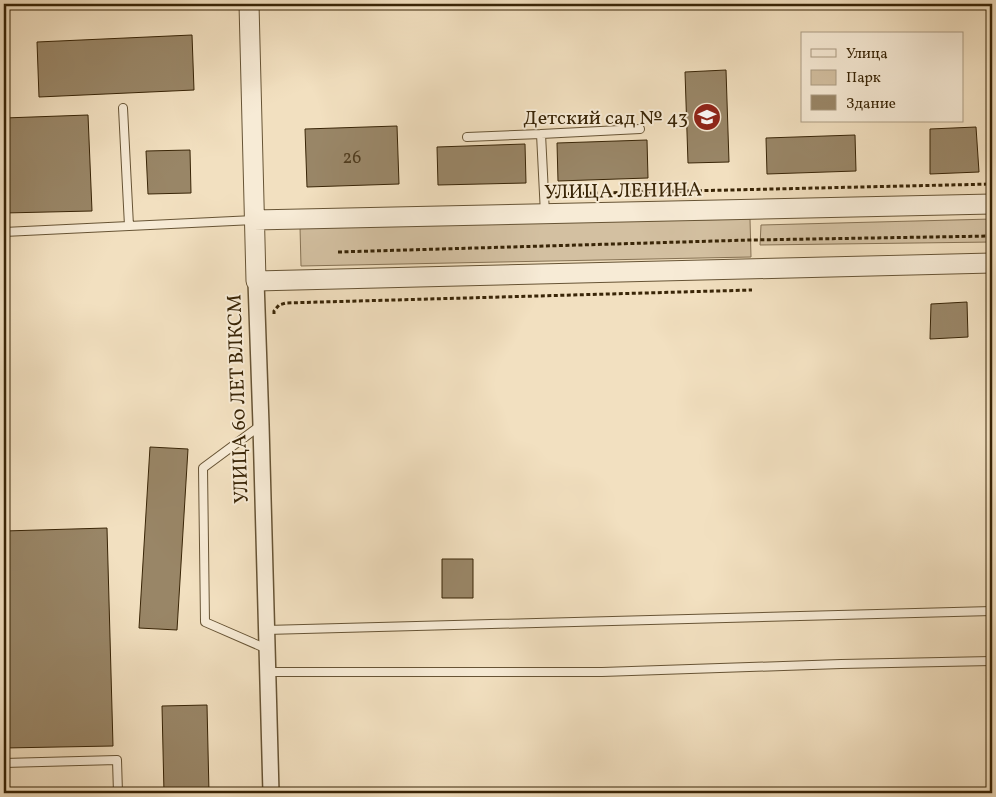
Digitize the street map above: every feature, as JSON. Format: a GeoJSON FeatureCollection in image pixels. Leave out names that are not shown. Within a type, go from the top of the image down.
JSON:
{"type":"FeatureCollection","features":[{"type":"Feature","properties":{"kind":"street","name":"УЛИЦА 60 ЛЕТ ВЛКСМ"},"geometry":{"type":"LineString","coordinates":[[248,4],[271,793]]}},
{"type":"Feature","properties":{"kind":"street","name":"УЛИЦА ЛЕНИНА"},"geometry":{"type":"LineString","coordinates":[[254,220],[992,204]]}},
{"type":"Feature","properties":{"kind":"street"},"geometry":{"type":"LineString","coordinates":[[256,281],[992,263]]}},
{"type":"Feature","properties":{"kind":"lane"},"geometry":{"type":"LineString","coordinates":[[123,108],[129,226]]}},
{"type":"Feature","properties":{"kind":"lane"},"geometry":{"type":"LineString","coordinates":[[468,137],[640,129]]}},
{"type":"Feature","properties":{"kind":"lane"},"geometry":{"type":"LineString","coordinates":[[541,134],[545,214]]}},
{"type":"Feature","properties":{"kind":"lane"},"geometry":{"type":"LineString","coordinates":[[4,232],[254,220]]}},
{"type":"Feature","properties":{"kind":"lane"},"geometry":{"type":"LineString","coordinates":[[261,424],[203,468],[205,622],[267,649]]}},
{"type":"Feature","properties":{"kind":"lane"},"geometry":{"type":"LineString","coordinates":[[266,630],[992,611]]}},
{"type":"Feature","properties":{"kind":"lane"},"geometry":{"type":"LineString","coordinates":[[267,672],[602,672],[841,664],[992,662]]}},
{"type":"Feature","properties":{"kind":"lane"},"geometry":{"type":"LineString","coordinates":[[4,763],[117,760],[118,793]]}},
{"type":"Feature","properties":{"kind":"path"},"geometry":{"type":"LineString","coordinates":[[544,194],[992,184]]}},
{"type":"Feature","properties":{"kind":"path"},"geometry":{"type":"LineString","coordinates":[[338,252],[760,240],[992,236]]}},
{"type":"Feature","properties":{"kind":"path"},"geometry":{"type":"LineString","coordinates":[[274,321],[274,311],[279,304],[286,303],[752,290]]}},
{"type":"Feature","properties":{"kind":"green space"},"geometry":{"type":"Polygon","coordinates":[[[750,219],[751,257],[301,266],[300,227],[750,219]]]}},
{"type":"Feature","properties":{"kind":"green space"},"geometry":{"type":"Polygon","coordinates":[[[992,219],[992,242],[760,245],[761,225],[992,219]]]}},
{"type":"Feature","properties":{"kind":"building"},"geometry":{"type":"Polygon","coordinates":[[[192,35],[194,90],[39,97],[37,42],[192,35]]]}},
{"type":"Feature","properties":{"kind":"building","name":"Детский сад № 43"},"geometry":{"type":"Polygon","coordinates":[[[726,70],[729,162],[688,163],[685,72],[726,70]]]}},
{"type":"Feature","properties":{"kind":"building"},"geometry":{"type":"Polygon","coordinates":[[[88,115],[92,211],[4,213],[4,118],[88,115]]]}},
{"type":"Feature","properties":{"kind":"building"},"geometry":{"type":"Polygon","coordinates":[[[397,126],[399,184],[307,187],[305,129],[397,126]]]}},
{"type":"Feature","properties":{"kind":"building"},"geometry":{"type":"Polygon","coordinates":[[[976,127],[979,172],[930,174],[930,129],[976,127]]]}},
{"type":"Feature","properties":{"kind":"building"},"geometry":{"type":"Polygon","coordinates":[[[855,135],[856,171],[767,174],[766,138],[855,135]]]}},
{"type":"Feature","properties":{"kind":"building"},"geometry":{"type":"Polygon","coordinates":[[[647,140],[648,178],[558,181],[557,143],[647,140]]]}},
{"type":"Feature","properties":{"kind":"building"},"geometry":{"type":"Polygon","coordinates":[[[525,144],[526,183],[438,185],[437,147],[525,144]]]}},
{"type":"Feature","properties":{"kind":"building"},"geometry":{"type":"Polygon","coordinates":[[[190,150],[191,193],[148,194],[146,151],[190,150]]]}},
{"type":"Feature","properties":{"kind":"building"},"geometry":{"type":"Polygon","coordinates":[[[967,302],[968,337],[930,339],[931,304],[967,302]]]}},
{"type":"Feature","properties":{"kind":"building"},"geometry":{"type":"Polygon","coordinates":[[[150,447],[188,449],[177,630],[139,628],[150,447]]]}},
{"type":"Feature","properties":{"kind":"building"},"geometry":{"type":"Polygon","coordinates":[[[107,528],[113,746],[4,748],[4,531],[107,528]]]}},
{"type":"Feature","properties":{"kind":"building"},"geometry":{"type":"Polygon","coordinates":[[[442,559],[473,559],[473,598],[442,598],[442,559]]]}},
{"type":"Feature","properties":{"kind":"building"},"geometry":{"type":"Polygon","coordinates":[[[207,705],[209,793],[164,793],[162,706],[207,705]]]}},
{"type":"Feature","properties":{"kind":"place","name":"Детский сад № 43"},"geometry":{"type":"Point","coordinates":[707,117]}}]}
